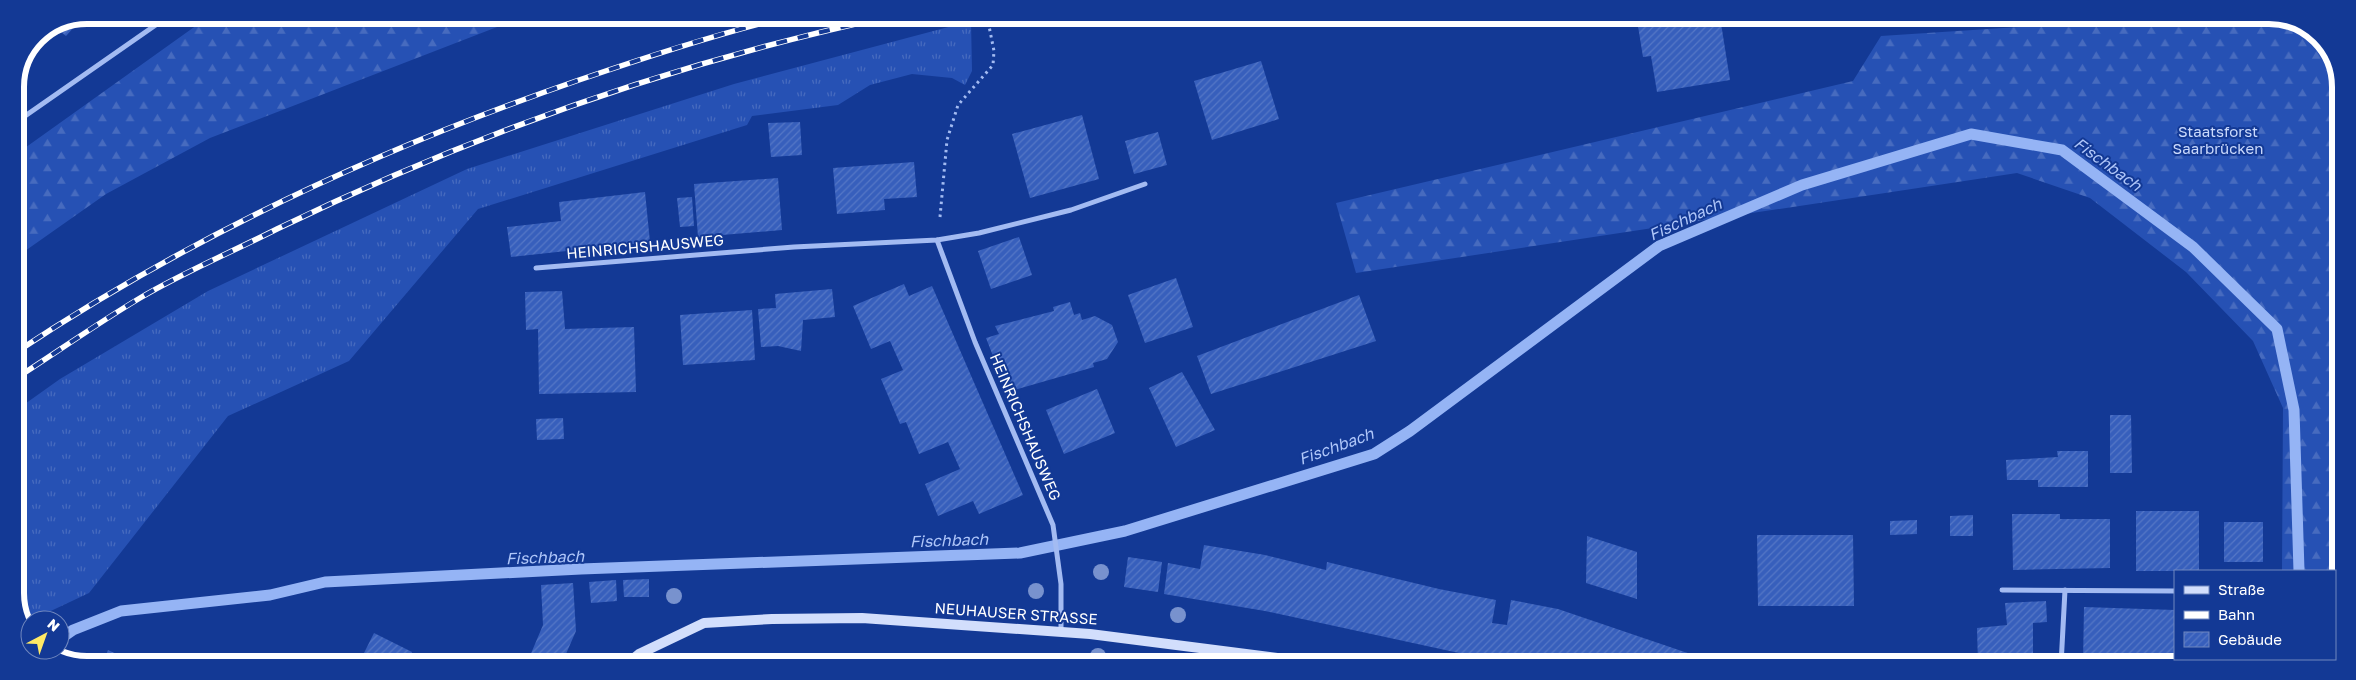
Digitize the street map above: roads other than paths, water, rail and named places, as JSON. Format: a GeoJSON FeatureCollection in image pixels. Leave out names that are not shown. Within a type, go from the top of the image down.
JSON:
{"type":"FeatureCollection","features":[{"type":"Feature","properties":{"kind":"main road","name":"NEUHAUSER STRASSE"},"geometry":{"type":"LineString","coordinates":[[637,656],[704,623],[772,618],[862,618],[1061,631],[1260,656]]}},
{"type":"Feature","properties":{"kind":"street"},"geometry":{"type":"LineString","coordinates":[[24,117],[157,24]]}},
{"type":"Feature","properties":{"kind":"street","name":"HEINRICHSHAUSWEG"},"geometry":{"type":"LineString","coordinates":[[536,268],[794,247],[937,240],[979,233],[1071,210],[1145,184]]}},
{"type":"Feature","properties":{"kind":"street","name":"HEINRICHSHAUSWEG"},"geometry":{"type":"LineString","coordinates":[[937,240],[975,342],[1053,525],[1060,563],[1061,631]]}},
{"type":"Feature","properties":{"kind":"street"},"geometry":{"type":"LineString","coordinates":[[2002,590],[2174,591]]}},
{"type":"Feature","properties":{"kind":"street"},"geometry":{"type":"LineString","coordinates":[[2061,656],[2065,590]]}},
{"type":"Feature","properties":{"kind":"waterway","name":"Fischbach"},"geometry":{"type":"LineString","coordinates":[[70,632],[121,611],[270,595],[325,582],[581,569],[1020,553],[1125,531],[1374,454],[1410,431],[1659,246],[1802,185],[1971,134],[2062,150],[2193,247],[2277,329],[2294,410],[2299,570]]}},
{"type":"Feature","properties":{"kind":"railway"},"geometry":{"type":"LineString","coordinates":[[24,347],[149,271],[288,198],[359,166],[505,106],[684,45],[760,24]]}},
{"type":"Feature","properties":{"kind":"railway"},"geometry":{"type":"LineString","coordinates":[[24,373],[93,327],[174,279],[351,194],[426,162],[578,104],[655,78],[812,34],[856,24]]}},
{"type":"Feature","properties":{"kind":"park label","name":"Staatsforst Saarbrücken"},"geometry":{"type":"Point","coordinates":[2218,140]}}]}
